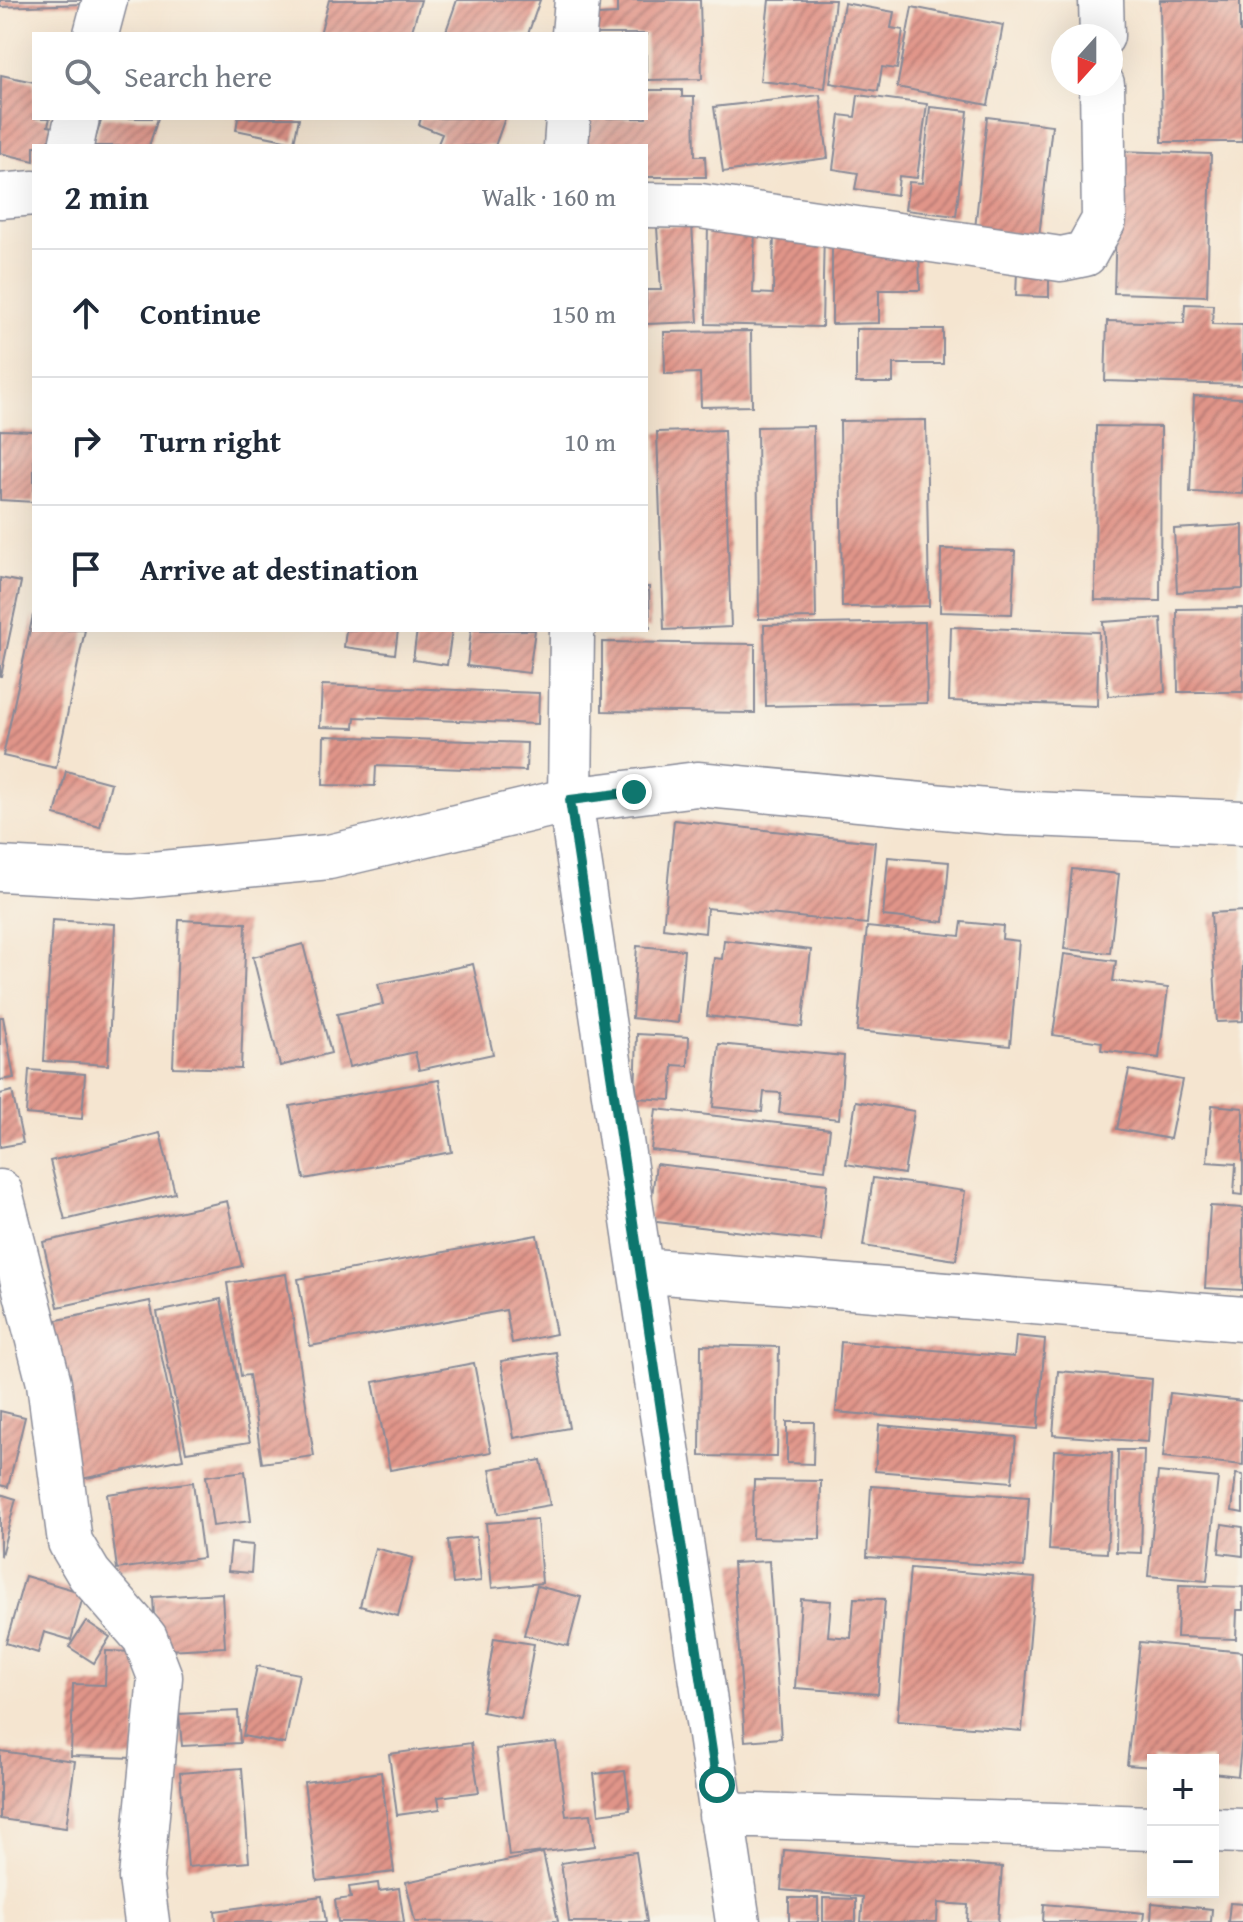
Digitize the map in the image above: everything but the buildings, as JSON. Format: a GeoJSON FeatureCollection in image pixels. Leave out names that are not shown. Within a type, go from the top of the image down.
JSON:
{"type":"FeatureCollection","features":[{"type":"Feature","properties":{"kind":"street"},"geometry":{"type":"LineString","coordinates":[[97,32],[105,0]]}},
{"type":"Feature","properties":{"kind":"street"},"geometry":{"type":"LineString","coordinates":[[574,32],[577,0]]}},
{"type":"Feature","properties":{"kind":"street"},"geometry":{"type":"LineString","coordinates":[[648,205],[700,206],[1061,259],[1085,254],[1104,220],[1102,96]]}},
{"type":"Feature","properties":{"kind":"street"},"geometry":{"type":"LineString","coordinates":[[71,144],[77,120]]}},
{"type":"Feature","properties":{"kind":"street"},"geometry":{"type":"LineString","coordinates":[[566,144],[568,120]]}},
{"type":"Feature","properties":{"kind":"street"},"geometry":{"type":"LineString","coordinates":[[0,196],[32,193]]}},
{"type":"Feature","properties":{"kind":"street"},"geometry":{"type":"LineString","coordinates":[[572,632],[570,800],[738,1922]]}},
{"type":"Feature","properties":{"kind":"street"},"geometry":{"type":"LineString","coordinates":[[0,869],[131,876],[329,857],[570,800],[697,784],[1008,813],[1243,823]]}},
{"type":"Feature","properties":{"kind":"street"},"geometry":{"type":"LineString","coordinates":[[0,1192],[49,1383],[70,1542],[89,1574],[145,1638],[160,1677],[141,1878],[147,1922]]}},
{"type":"Feature","properties":{"kind":"street"},"geometry":{"type":"LineString","coordinates":[[640,1270],[1243,1319]]}},
{"type":"Feature","properties":{"kind":"street"},"geometry":{"type":"LineString","coordinates":[[721,1815],[1147,1828]]}},
{"type":"Feature","properties":{"kind":"street"},"geometry":{"type":"LineString","coordinates":[[1219,1830],[1243,1831]]}},
{"type":"Feature","properties":{"kind":"route"},"geometry":{"type":"LineString","coordinates":[[634,792],[570,800],[717,1785]]}}]}
